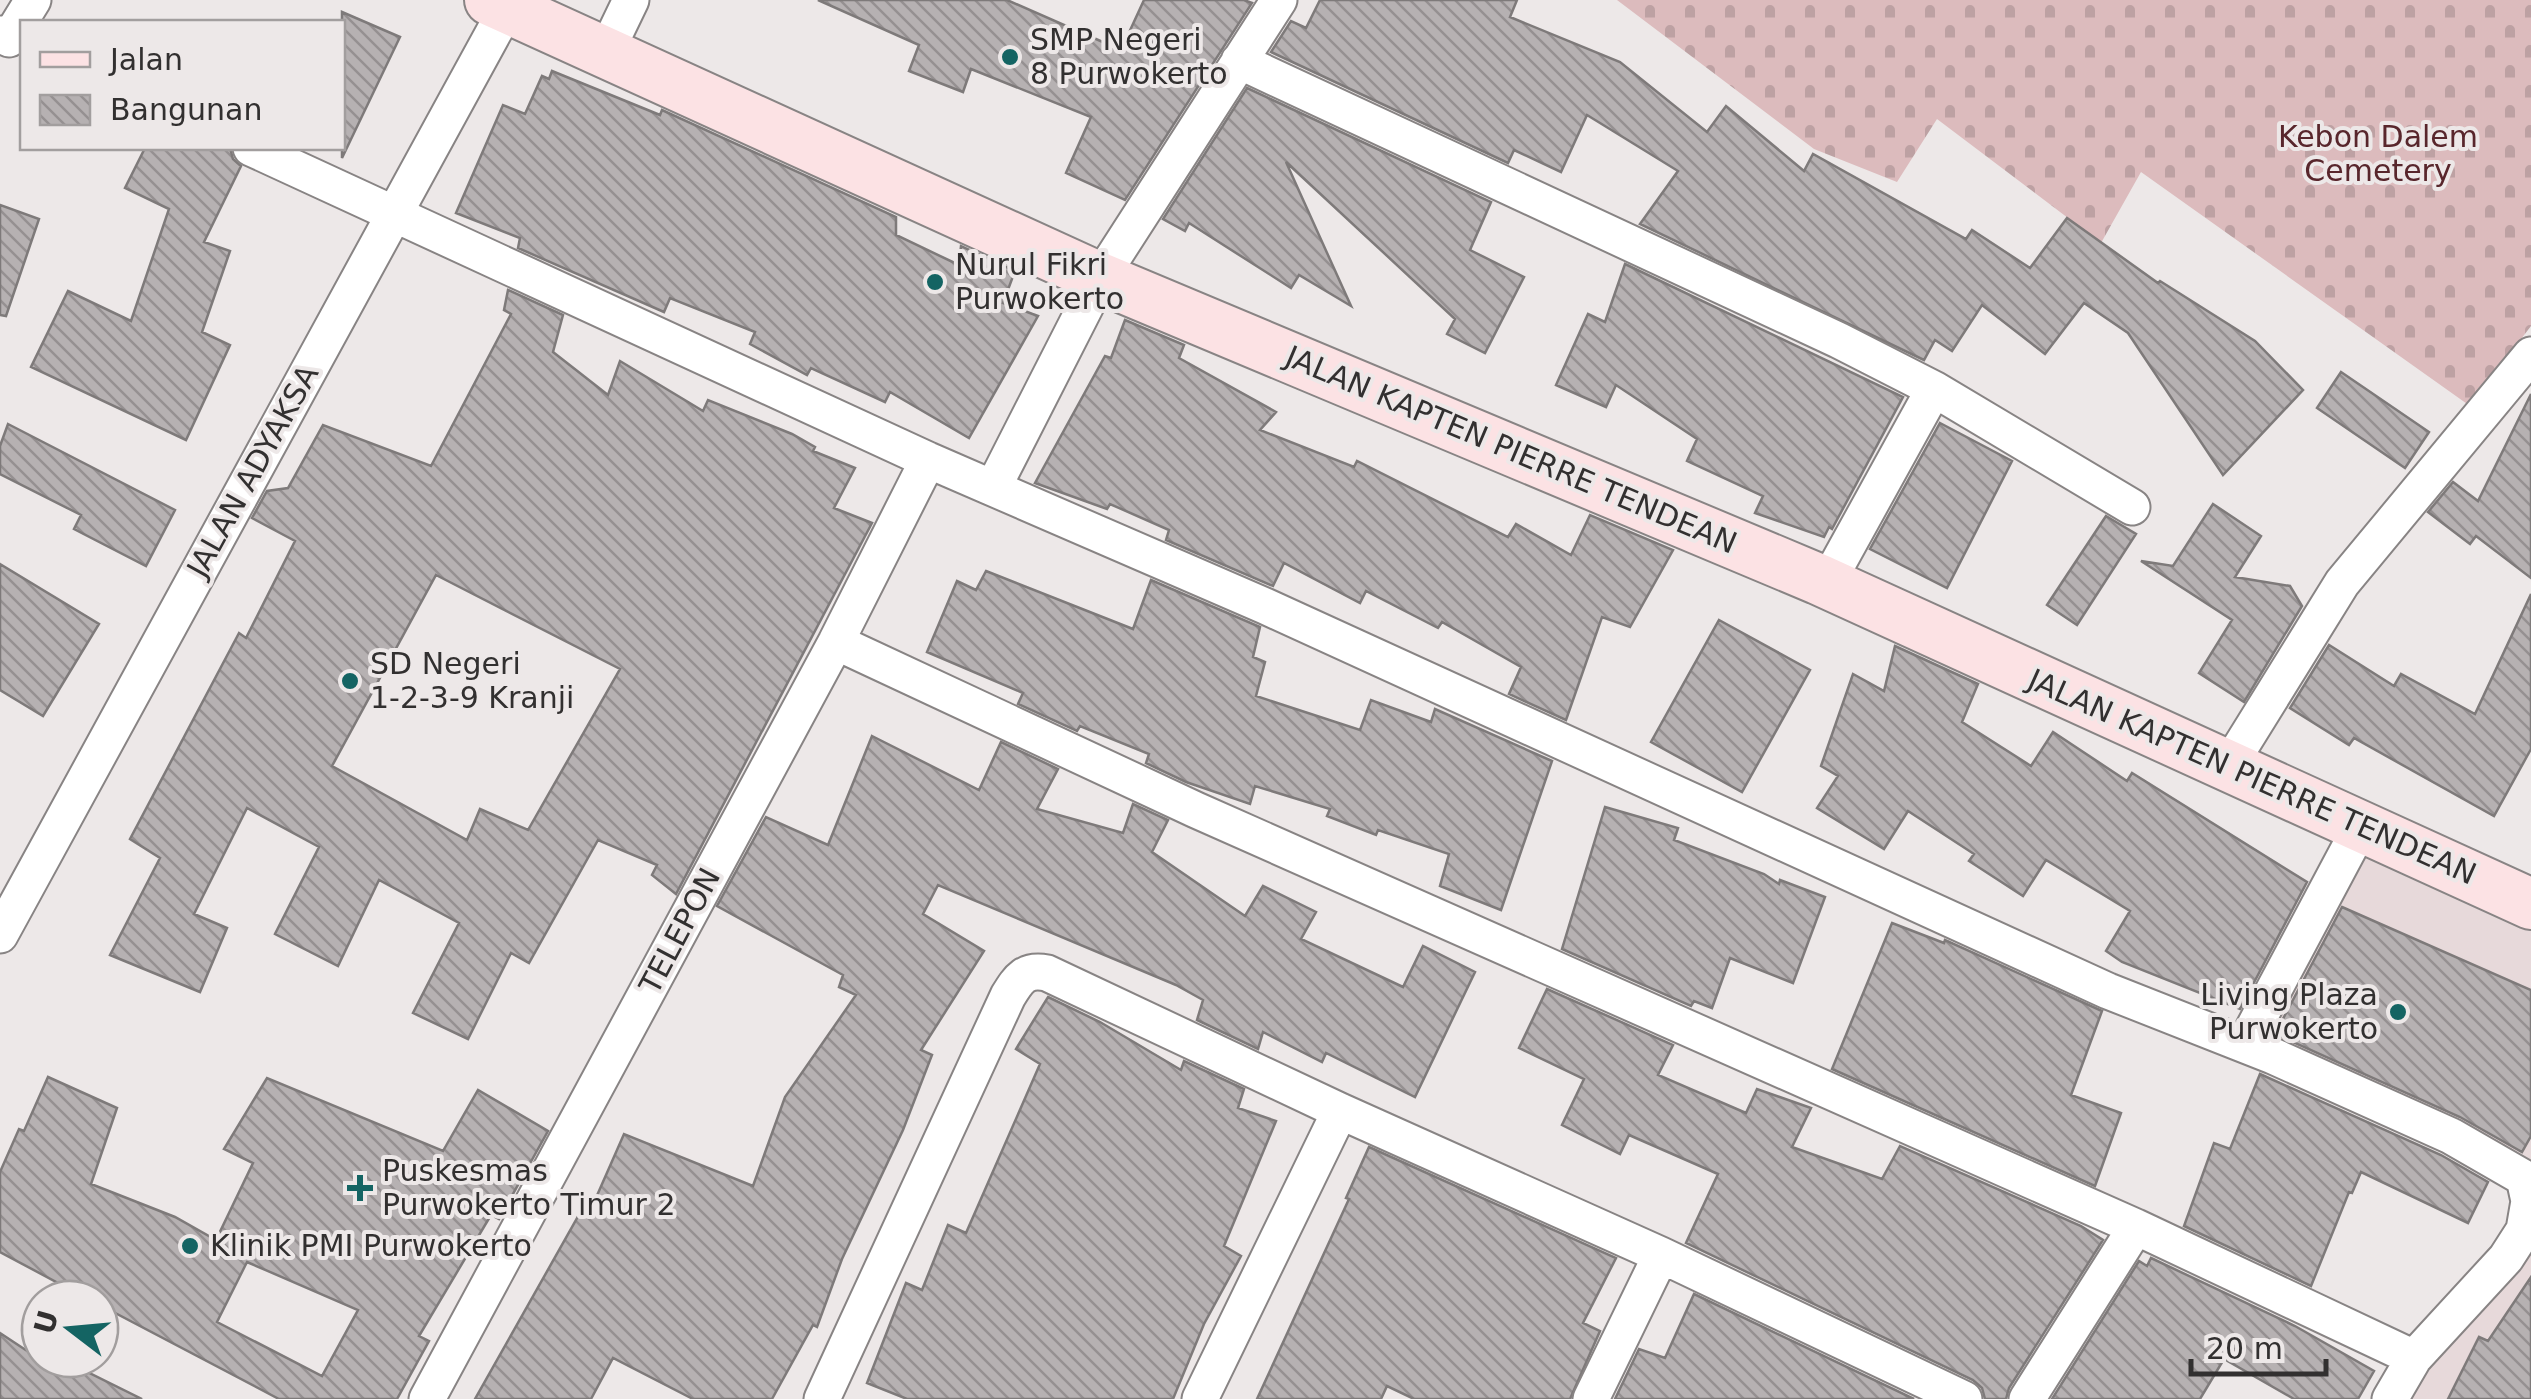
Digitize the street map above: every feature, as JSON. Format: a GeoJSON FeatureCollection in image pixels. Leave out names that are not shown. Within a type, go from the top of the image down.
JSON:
{"type":"FeatureCollection","features":[{"type":"Feature","properties":{"kind":"main road","name":"JALAN KAPTEN PIERRE TENDEAN"},"geometry":{"type":"LineString","coordinates":[[499,4],[1100,278],[1826,583],[2531,904]]}},
{"type":"Feature","properties":{"kind":"street"},"geometry":{"type":"LineString","coordinates":[[605,54],[631,0]]}},
{"type":"Feature","properties":{"kind":"street"},"geometry":{"type":"LineString","coordinates":[[994,486],[1100,278],[1280,0]]}},
{"type":"Feature","properties":{"kind":"street","name":"JALAN ADYAKSA"},"geometry":{"type":"LineString","coordinates":[[0,935],[394,212],[499,4]]}},
{"type":"Feature","properties":{"kind":"street"},"geometry":{"type":"LineString","coordinates":[[1239,61],[1838,340],[1934,389],[2132,508]]}},
{"type":"Feature","properties":{"kind":"street"},"geometry":{"type":"LineString","coordinates":[[255,150],[928,460],[1265,606],[2108,991],[2245,1044],[2451,1136],[2524,1178],[2529,1201],[2524,1230],[2506,1258],[2414,1358],[2390,1399]]}},
{"type":"Feature","properties":{"kind":"street"},"geometry":{"type":"LineString","coordinates":[[2228,767],[2342,583],[2531,354]]}},
{"type":"Feature","properties":{"kind":"street"},"geometry":{"type":"LineString","coordinates":[[1826,583],[1934,389]]}},
{"type":"Feature","properties":{"kind":"street","name":"TELEPON"},"geometry":{"type":"LineString","coordinates":[[427,1399],[836,642],[928,460]]}},
{"type":"Feature","properties":{"kind":"street"},"geometry":{"type":"LineString","coordinates":[[836,642],[1196,810],[2136,1227],[2414,1358]]}},
{"type":"Feature","properties":{"kind":"street"},"geometry":{"type":"LineString","coordinates":[[2245,1044],[2361,826]]}},
{"type":"Feature","properties":{"kind":"street"},"geometry":{"type":"LineString","coordinates":[[822,1399],[987,1040],[1021,976],[1033,970],[1047,973],[1340,1112],[1661,1255],[1964,1399]]}},
{"type":"Feature","properties":{"kind":"street"},"geometry":{"type":"LineString","coordinates":[[1200,1399],[1340,1112]]}},
{"type":"Feature","properties":{"kind":"street"},"geometry":{"type":"LineString","coordinates":[[2027,1399],[2136,1227]]}},
{"type":"Feature","properties":{"kind":"street"},"geometry":{"type":"LineString","coordinates":[[1591,1399],[1661,1255]]}},
{"type":"Feature","properties":{"kind":"shaded area","name":"Living Plaza Purwokerto"},"geometry":{"type":"Polygon","coordinates":[[[2361,826],[2531,904],[2531,1171],[2247,1042],[2361,826]]]}},
{"type":"Feature","properties":{"kind":"shaded area"},"geometry":{"type":"Polygon","coordinates":[[[2531,1237],[2531,1399],[2404,1399],[2531,1237]]]}},
{"type":"Feature","properties":{"kind":"green space","name":"Kebon Dalem Cemetery"},"geometry":{"type":"Polygon","coordinates":[[[1617,0],[2531,0],[2531,326],[2470,406],[2141,172],[2101,243],[1937,119],[1897,182],[1814,149],[1617,0]]]}},
{"type":"Feature","properties":{"kind":"building"},"geometry":{"type":"Polygon","coordinates":[[[818,0],[1007,0],[1121,50],[1144,0],[1252,3],[1125,200],[1066,173],[1091,117],[971,69],[963,92],[909,71],[919,45],[818,0]]]}},
{"type":"Feature","properties":{"kind":"building"},"geometry":{"type":"Polygon","coordinates":[[[1320,0],[1517,0],[1510,17],[1620,62],[1707,132],[1726,106],[1804,171],[1813,154],[1966,239],[1972,230],[2030,268],[2067,218],[2158,283],[2255,341],[2303,390],[2223,475],[2128,333],[2084,303],[2045,354],[1982,305],[1952,351],[1935,340],[1924,360],[1640,224],[1678,171],[1587,115],[1561,172],[1514,150],[1508,163],[1271,52],[1291,21],[1306,28],[1320,0]]]}},
{"type":"Feature","properties":{"kind":"building"},"geometry":{"type":"Polygon","coordinates":[[[342,12],[400,37],[342,158],[345,20],[342,12]]]}},
{"type":"Feature","properties":{"kind":"building"},"geometry":{"type":"Polygon","coordinates":[[[552,71],[660,115],[662,110],[896,217],[896,235],[959,265],[961,246],[1015,271],[1003,303],[1038,316],[969,438],[890,392],[885,402],[811,368],[807,375],[750,344],[755,332],[670,298],[664,312],[518,248],[520,238],[456,213],[503,105],[525,114],[542,76],[549,79],[552,71]]]}},
{"type":"Feature","properties":{"kind":"building"},"geometry":{"type":"Polygon","coordinates":[[[1247,88],[1491,202],[1470,250],[1524,277],[1485,353],[1447,334],[1455,319],[1286,162],[1351,306],[1299,275],[1291,288],[1189,223],[1185,231],[1163,219],[1247,88]]]}},
{"type":"Feature","properties":{"kind":"building"},"geometry":{"type":"Polygon","coordinates":[[[144,150],[231,150],[241,166],[204,242],[230,251],[202,332],[230,345],[186,440],[31,367],[68,291],[131,321],[169,209],[125,188],[144,150]]]}},
{"type":"Feature","properties":{"kind":"building"},"geometry":{"type":"Polygon","coordinates":[[[0,205],[39,219],[6,316],[0,315],[0,205]]]}},
{"type":"Feature","properties":{"kind":"building"},"geometry":{"type":"Polygon","coordinates":[[[1625,264],[1903,397],[1832,529],[1829,527],[1824,537],[1755,513],[1763,496],[1687,461],[1697,439],[1616,385],[1606,407],[1556,385],[1588,314],[1605,322],[1625,264]]]}},
{"type":"Feature","properties":{"kind":"building"},"geometry":{"type":"Polygon","coordinates":[[[508,290],[563,315],[553,352],[608,395],[620,361],[703,411],[708,400],[792,434],[815,447],[813,451],[855,468],[834,508],[872,523],[676,894],[652,875],[657,865],[598,840],[529,963],[511,953],[468,1039],[413,1013],[459,923],[379,880],[338,966],[275,934],[319,847],[247,808],[194,914],[227,928],[200,992],[110,955],[160,858],[130,839],[239,633],[246,638],[295,541],[252,518],[267,491],[288,488],[323,425],[431,466],[511,314],[504,310],[508,290]],[[436,575],[332,766],[467,840],[480,809],[528,830],[620,669],[436,575]]]}},
{"type":"Feature","properties":{"kind":"building"},"geometry":{"type":"Polygon","coordinates":[[[1125,320],[1184,345],[1179,358],[1276,412],[1260,430],[1354,467],[1357,461],[1508,537],[1516,524],[1571,555],[1590,515],[1673,550],[1630,627],[1602,617],[1566,720],[1509,694],[1521,667],[1442,622],[1438,628],[1366,591],[1360,603],[1284,563],[1273,586],[1166,540],[1169,530],[1110,504],[1107,509],[1035,483],[1105,356],[1111,358],[1125,320]]]}},
{"type":"Feature","properties":{"kind":"building"},"geometry":{"type":"Polygon","coordinates":[[[2341,372],[2429,432],[2405,468],[2317,408],[2341,372]]]}},
{"type":"Feature","properties":{"kind":"building"},"geometry":{"type":"Polygon","coordinates":[[[2531,394],[2531,578],[2476,536],[2470,544],[2428,512],[2453,482],[2478,501],[2531,394]]]}},
{"type":"Feature","properties":{"kind":"building"},"geometry":{"type":"Polygon","coordinates":[[[1940,423],[2012,461],[1947,588],[1870,549],[1940,423]]]}},
{"type":"Feature","properties":{"kind":"building"},"geometry":{"type":"Polygon","coordinates":[[[8,424],[175,510],[146,566],[74,529],[81,515],[0,474],[0,446],[8,424]]]}},
{"type":"Feature","properties":{"kind":"building"},"geometry":{"type":"Polygon","coordinates":[[[2213,504],[2261,536],[2235,577],[2290,586],[2302,606],[2244,702],[2199,673],[2232,620],[2141,561],[2173,566],[2213,504]]]}},
{"type":"Feature","properties":{"kind":"building"},"geometry":{"type":"Polygon","coordinates":[[[2106,516],[2136,534],[2077,625],[2047,605],[2106,516]]]}},
{"type":"Feature","properties":{"kind":"building"},"geometry":{"type":"Polygon","coordinates":[[[0,564],[99,624],[43,716],[0,690],[0,564]]]}},
{"type":"Feature","properties":{"kind":"building"},"geometry":{"type":"Polygon","coordinates":[[[986,571],[1133,629],[1151,580],[1260,627],[1253,657],[1265,662],[1256,696],[1360,730],[1371,700],[1431,722],[1435,709],[1552,761],[1501,910],[1440,886],[1449,854],[1378,830],[1376,835],[1327,816],[1330,809],[1255,786],[1250,804],[1186,782],[1146,763],[1149,754],[1080,726],[1077,731],[1018,704],[1023,693],[927,652],[957,581],[976,590],[986,571]]]}},
{"type":"Feature","properties":{"kind":"building"},"geometry":{"type":"Polygon","coordinates":[[[2531,594],[2531,749],[2494,816],[2354,738],[2349,745],[2290,708],[2329,645],[2394,686],[2401,674],[2475,714],[2531,594]]]}},
{"type":"Feature","properties":{"kind":"building"},"geometry":{"type":"Polygon","coordinates":[[[1719,620],[1810,670],[1742,792],[1651,742],[1719,620]]]}},
{"type":"Feature","properties":{"kind":"building"},"geometry":{"type":"Polygon","coordinates":[[[1895,646],[1978,684],[1962,722],[2031,766],[2053,732],[2127,781],[2132,773],[2307,882],[2240,1009],[2122,962],[2106,951],[2130,911],[2046,860],[2023,896],[1969,861],[1974,854],[1908,811],[1884,849],[1817,808],[1838,776],[1821,766],[1853,674],[1884,691],[1895,646]]]}},
{"type":"Feature","properties":{"kind":"building"},"geometry":{"type":"Polygon","coordinates":[[[872,736],[979,790],[1001,742],[1058,769],[1037,809],[1123,833],[1133,804],[1168,820],[1152,852],[1245,916],[1263,886],[1316,912],[1301,939],[1403,987],[1423,946],[1475,972],[1415,1097],[1326,1053],[1322,1062],[1263,1032],[1258,1049],[1197,1020],[1203,1000],[1176,985],[938,885],[923,914],[984,951],[921,1050],[932,1055],[903,1130],[842,1259],[817,1327],[813,1325],[772,1399],[693,1399],[613,1358],[591,1399],[475,1399],[589,1197],[595,1200],[624,1134],[753,1186],[785,1097],[856,995],[839,987],[843,975],[717,906],[766,817],[828,845],[872,736]]]}},
{"type":"Feature","properties":{"kind":"building"},"geometry":{"type":"Polygon","coordinates":[[[1605,807],[1678,828],[1674,840],[1764,874],[1779,884],[1780,880],[1825,897],[1793,983],[1730,958],[1712,1008],[1694,1001],[1691,1006],[1562,949],[1605,807]]]}},
{"type":"Feature","properties":{"kind":"building","name":"Living Plaza Purwokerto"},"geometry":{"type":"Polygon","coordinates":[[[2342,907],[2531,990],[2531,1136],[2522,1152],[2460,1117],[2275,1034],[2342,907]]]}},
{"type":"Feature","properties":{"kind":"building"},"geometry":{"type":"Polygon","coordinates":[[[1892,923],[1944,943],[1945,940],[2102,1011],[2071,1095],[2121,1113],[2095,1186],[1832,1069],[1892,923]]]}},
{"type":"Feature","properties":{"kind":"building"},"geometry":{"type":"Polygon","coordinates":[[[1547,989],[1673,1045],[1658,1075],[1746,1113],[1757,1089],[1811,1108],[1792,1147],[1882,1179],[1900,1146],[2081,1226],[2103,1240],[2009,1388],[2006,1399],[1985,1399],[1982,1388],[1973,1380],[1686,1243],[1718,1174],[1629,1135],[1620,1154],[1562,1125],[1584,1079],[1519,1048],[1547,989]]]}},
{"type":"Feature","properties":{"kind":"building"},"geometry":{"type":"Polygon","coordinates":[[[1048,997],[1100,1022],[1181,1070],[1184,1061],[1244,1089],[1238,1108],[1276,1121],[1224,1246],[1241,1256],[1204,1324],[1173,1399],[907,1399],[867,1383],[906,1283],[922,1290],[948,1225],[966,1233],[1040,1064],[1016,1049],[1048,997]]]}},
{"type":"Feature","properties":{"kind":"building"},"geometry":{"type":"Polygon","coordinates":[[[2260,1074],[2441,1155],[2488,1182],[2468,1223],[2361,1172],[2311,1286],[2184,1226],[2214,1143],[2230,1149],[2260,1074]]]}},
{"type":"Feature","properties":{"kind":"building"},"geometry":{"type":"Polygon","coordinates":[[[48,1077],[117,1108],[91,1184],[175,1217],[216,1240],[253,1163],[224,1149],[267,1078],[443,1151],[478,1090],[548,1131],[499,1219],[491,1215],[419,1336],[429,1341],[397,1399],[279,1399],[120,1316],[120,1279],[51,1279],[0,1252],[0,1172],[19,1129],[24,1131],[48,1077]],[[247,1262],[217,1322],[322,1376],[358,1310],[247,1262]]]}},
{"type":"Feature","properties":{"kind":"building"},"geometry":{"type":"Polygon","coordinates":[[[1369,1147],[1616,1258],[1583,1323],[1600,1331],[1570,1399],[1414,1399],[1387,1386],[1381,1399],[1257,1399],[1369,1147]]]}},
{"type":"Feature","properties":{"kind":"building"},"geometry":{"type":"Polygon","coordinates":[[[2151,1258],[2295,1326],[2374,1371],[2358,1399],[2294,1399],[2224,1359],[2200,1399],[2052,1399],[2139,1261],[2147,1266],[2151,1258]]]}},
{"type":"Feature","properties":{"kind":"building"},"geometry":{"type":"Polygon","coordinates":[[[2531,1277],[2531,1399],[2448,1399],[2479,1337],[2488,1341],[2531,1277]]]}},
{"type":"Feature","properties":{"kind":"building"},"geometry":{"type":"Polygon","coordinates":[[[1694,1294],[1914,1399],[1615,1399],[1639,1349],[1665,1358],[1694,1294]]]}},
{"type":"Feature","properties":{"kind":"building"},"geometry":{"type":"Polygon","coordinates":[[[0,1333],[20,1346],[20,1379],[102,1379],[142,1399],[0,1399],[0,1333]]]}},
{"type":"Feature","properties":{"kind":"place","name":"SMP Negeri 8 Purwokerto"},"geometry":{"type":"Point","coordinates":[1010,57]}},
{"type":"Feature","properties":{"kind":"place","name":"Nurul Fikri Purwokerto"},"geometry":{"type":"Point","coordinates":[935,282]}},
{"type":"Feature","properties":{"kind":"place","name":"SD Negeri 1-2-3-9 Kranji"},"geometry":{"type":"Point","coordinates":[350,681]}},
{"type":"Feature","properties":{"kind":"place","name":"Living Plaza Purwokerto"},"geometry":{"type":"Point","coordinates":[2398,1012]}},
{"type":"Feature","properties":{"kind":"place","name":"Puskesmas Purwokerto Timur 2"},"geometry":{"type":"Point","coordinates":[360,1188]}},
{"type":"Feature","properties":{"kind":"place","name":"Klinik PMI Purwokerto"},"geometry":{"type":"Point","coordinates":[190,1246]}}]}
